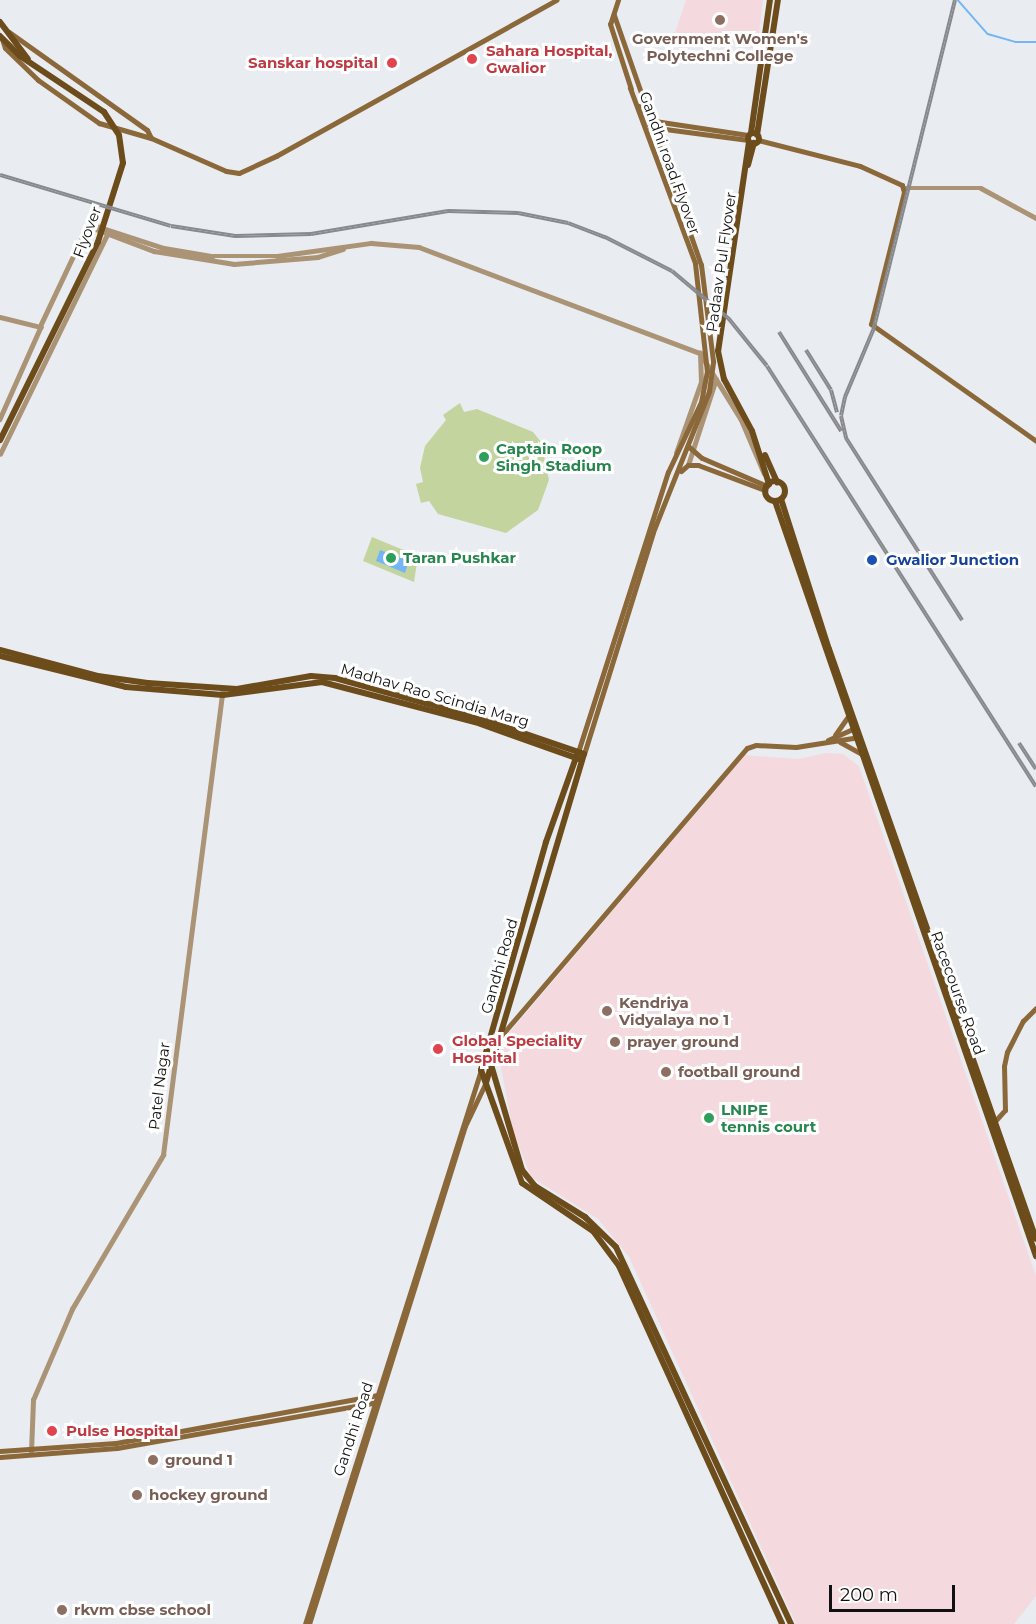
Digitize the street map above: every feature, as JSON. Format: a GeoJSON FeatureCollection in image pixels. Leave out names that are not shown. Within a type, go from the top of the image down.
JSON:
{"type":"FeatureCollection","features":[{"type":"Feature","properties":{"kind":"main road"},"geometry":{"type":"LineString","coordinates":[[1,38],[5,48],[38,80],[92,118],[151,138],[226,171],[249,171],[556,0]]}},
{"type":"Feature","properties":{"kind":"main road"},"geometry":{"type":"LineString","coordinates":[[618,0],[610,24],[630,88],[650,127]]}},
{"type":"Feature","properties":{"kind":"main road"},"geometry":{"type":"LineString","coordinates":[[752,138],[770,0]]}},
{"type":"Feature","properties":{"kind":"main road"},"geometry":{"type":"LineString","coordinates":[[752,138],[778,0]]}},
{"type":"Feature","properties":{"kind":"main road"},"geometry":{"type":"LineString","coordinates":[[614,15],[650,127]]}},
{"type":"Feature","properties":{"kind":"main road","name":"Flyover"},"geometry":{"type":"LineString","coordinates":[[0,22],[8,32],[12,43]]}},
{"type":"Feature","properties":{"kind":"main road"},"geometry":{"type":"LineString","coordinates":[[8,32],[147,130],[151,138]]}},
{"type":"Feature","properties":{"kind":"main road","name":"Flyover"},"geometry":{"type":"LineString","coordinates":[[0,440],[98,242],[123,163],[119,135],[104,112],[28,59],[12,43],[1,38]]}},
{"type":"Feature","properties":{"kind":"main road","name":"Gandhi road Flyover"},"geometry":{"type":"LineString","coordinates":[[630,88],[695,263],[702,309],[706,385],[687,441]]}},
{"type":"Feature","properties":{"kind":"main road"},"geometry":{"type":"LineString","coordinates":[[648,120],[752,138],[860,166],[908,189],[871,324],[1036,441]]}},
{"type":"Feature","properties":{"kind":"main road"},"geometry":{"type":"LineString","coordinates":[[650,127],[752,138]]}},
{"type":"Feature","properties":{"kind":"main road","name":"Gandhi road Flyover"},"geometry":{"type":"LineString","coordinates":[[650,127],[705,282],[712,376],[687,441],[676,453],[664,486]]}},
{"type":"Feature","properties":{"kind":"main road","name":"Padaav Pul Flyover"},"geometry":{"type":"LineString","coordinates":[[744,412],[764,473],[769,498],[778,500],[785,491],[777,482],[744,412],[722,374],[718,341],[746,162],[752,138]]}},
{"type":"Feature","properties":{"kind":"main road"},"geometry":{"type":"LineString","coordinates":[[687,441],[692,452],[767,486]]}},
{"type":"Feature","properties":{"kind":"main road"},"geometry":{"type":"LineString","coordinates":[[484,1085],[493,1062],[580,756],[653,532],[679,473],[687,441]]}},
{"type":"Feature","properties":{"kind":"main road"},"geometry":{"type":"LineString","coordinates":[[679,473],[688,465],[705,467],[767,486],[777,482]]}},
{"type":"Feature","properties":{"kind":"main road","name":"Gandhi Road"},"geometry":{"type":"LineString","coordinates":[[307,1624],[487,1051],[546,842],[580,756],[664,486]]}},
{"type":"Feature","properties":{"kind":"main road"},"geometry":{"type":"LineString","coordinates":[[500,1037],[747,748],[756,745],[796,747],[836,739],[858,738],[778,500]]}},
{"type":"Feature","properties":{"kind":"main road"},"geometry":{"type":"LineString","coordinates":[[778,500],[847,718],[855,728]]}},
{"type":"Feature","properties":{"kind":"main road","name":"Madhav Rao Scindia Marg"},"geometry":{"type":"LineString","coordinates":[[0,650],[111,679],[223,692],[311,676],[335,678],[476,717],[580,756]]}},
{"type":"Feature","properties":{"kind":"main road","name":"Madhav Rao Scindia Marg"},"geometry":{"type":"LineString","coordinates":[[0,656],[126,687],[264,693],[322,682],[475,722],[559,752],[580,756]]}},
{"type":"Feature","properties":{"kind":"main road"},"geometry":{"type":"LineString","coordinates":[[836,739],[847,718]]}},
{"type":"Feature","properties":{"kind":"main road"},"geometry":{"type":"LineString","coordinates":[[836,739],[855,728]]}},
{"type":"Feature","properties":{"kind":"main road","name":"Racecourse Road"},"geometry":{"type":"LineString","coordinates":[[858,738],[965,1037],[1036,1256]]}},
{"type":"Feature","properties":{"kind":"main road","name":"Racecourse Road"},"geometry":{"type":"LineString","coordinates":[[858,738],[1036,1239]]}},
{"type":"Feature","properties":{"kind":"main road"},"geometry":{"type":"LineString","coordinates":[[836,739],[862,754]]}},
{"type":"Feature","properties":{"kind":"main road"},"geometry":{"type":"LineString","coordinates":[[559,752],[568,761],[571,774]]}},
{"type":"Feature","properties":{"kind":"main road"},"geometry":{"type":"LineString","coordinates":[[995,1121],[1005,1110],[1007,1052],[1023,1021],[1036,1008]]}},
{"type":"Feature","properties":{"kind":"main road"},"geometry":{"type":"LineString","coordinates":[[487,1051],[493,1062],[522,1170],[535,1186],[585,1217],[616,1247],[791,1624]]}},
{"type":"Feature","properties":{"kind":"main road"},"geometry":{"type":"LineString","coordinates":[[481,1070],[484,1085],[522,1183],[593,1231],[619,1266],[782,1624]]}},
{"type":"Feature","properties":{"kind":"main road","name":"Gandhi Road"},"geometry":{"type":"LineString","coordinates":[[379,1395],[462,1137],[484,1085]]}},
{"type":"Feature","properties":{"kind":"main road"},"geometry":{"type":"LineString","coordinates":[[0,1457],[116,1443],[379,1395]]}},
{"type":"Feature","properties":{"kind":"main road"},"geometry":{"type":"LineString","coordinates":[[0,1451],[117,1448],[377,1402]]}},
{"type":"Feature","properties":{"kind":"street"},"geometry":{"type":"LineString","coordinates":[[908,189],[981,188],[1036,218]]}},
{"type":"Feature","properties":{"kind":"street"},"geometry":{"type":"LineString","coordinates":[[0,418],[79,241],[93,228],[154,251],[234,264],[318,257],[371,243],[434,250],[700,352],[741,419],[764,473],[759,482]]}},
{"type":"Feature","properties":{"kind":"street"},"geometry":{"type":"LineString","coordinates":[[0,454],[108,233]]}},
{"type":"Feature","properties":{"kind":"street"},"geometry":{"type":"LineString","coordinates":[[0,317],[41,324]]}},
{"type":"Feature","properties":{"kind":"street"},"geometry":{"type":"LineString","coordinates":[[676,453],[677,441],[701,382],[700,352]]}},
{"type":"Feature","properties":{"kind":"street"},"geometry":{"type":"LineString","coordinates":[[688,465],[716,379]]}},
{"type":"Feature","properties":{"kind":"street","name":"Patel Nagar"},"geometry":{"type":"LineString","coordinates":[[31,1452],[33,1400],[72,1309],[163,1155],[223,692]]}},
{"type":"Feature","properties":{"kind":"shaded area","name":"Government Women's Polytechni College"},"geometry":{"type":"Polygon","coordinates":[[[686,0],[763,0],[757,49],[675,33],[686,0]]]}},
{"type":"Feature","properties":{"kind":"shaded area"},"geometry":{"type":"Polygon","coordinates":[[[826,753],[843,754],[859,766],[1036,1276],[1036,1596],[1014,1624],[796,1624],[629,1257],[598,1219],[531,1177],[513,1131],[499,1056],[509,1033],[745,755],[798,759],[826,753]]]}},
{"type":"Feature","properties":{"kind":"green space","name":"Captain Roop Singh Stadium"},"geometry":{"type":"Polygon","coordinates":[[[460,403],[464,412],[477,409],[533,432],[541,442],[549,480],[538,510],[506,533],[438,514],[429,501],[421,503],[416,484],[423,482],[420,468],[425,446],[446,420],[443,415],[460,403]]]}},
{"type":"Feature","properties":{"kind":"green space","name":"Taran Pushkar"},"geometry":{"type":"Polygon","coordinates":[[[372,537],[418,556],[414,582],[363,561],[372,537]]]}},
{"type":"Feature","properties":{"kind":"water"},"geometry":{"type":"Polygon","coordinates":[[[380,550],[409,561],[405,573],[376,561],[380,550]]]}},
{"type":"Feature","properties":{"kind":"waterway"},"geometry":{"type":"LineString","coordinates":[[958,0],[988,34],[1016,42],[1036,42]]}},
{"type":"Feature","properties":{"kind":"railway"},"geometry":{"type":"LineString","coordinates":[[955,0],[874,328],[845,397],[841,416],[846,438],[962,620]]}},
{"type":"Feature","properties":{"kind":"railway"},"geometry":{"type":"LineString","coordinates":[[0,175],[171,226],[235,236],[311,234],[448,211],[518,213],[568,223],[605,237],[672,271],[729,319],[767,366],[1036,786]]}},
{"type":"Feature","properties":{"kind":"railway"},"geometry":{"type":"LineString","coordinates":[[779,332],[841,431]]}},
{"type":"Feature","properties":{"kind":"railway"},"geometry":{"type":"LineString","coordinates":[[806,350],[831,390],[837,412]]}},
{"type":"Feature","properties":{"kind":"railway"},"geometry":{"type":"LineString","coordinates":[[1019,743],[1036,769]]}},
{"type":"Feature","properties":{"kind":"place","name":"Government Women's Polytechni College"},"geometry":{"type":"Point","coordinates":[720,20]}},
{"type":"Feature","properties":{"kind":"place","name":"Sahara Hospital, Gwalior"},"geometry":{"type":"Point","coordinates":[472,59]}},
{"type":"Feature","properties":{"kind":"place","name":"Sanskar hospital"},"geometry":{"type":"Point","coordinates":[392,63]}},
{"type":"Feature","properties":{"kind":"place","name":"Captain Roop Singh Stadium"},"geometry":{"type":"Point","coordinates":[484,457]}},
{"type":"Feature","properties":{"kind":"place","name":"Taran Pushkar"},"geometry":{"type":"Point","coordinates":[391,558]}},
{"type":"Feature","properties":{"kind":"place","name":"Gwalior Junction"},"geometry":{"type":"Point","coordinates":[872,560]}},
{"type":"Feature","properties":{"kind":"place","name":"Kendriya Vidyalaya no 1"},"geometry":{"type":"Point","coordinates":[607,1011]}},
{"type":"Feature","properties":{"kind":"place","name":"prayer ground"},"geometry":{"type":"Point","coordinates":[615,1042]}},
{"type":"Feature","properties":{"kind":"place","name":"Global Speciality Hospital"},"geometry":{"type":"Point","coordinates":[438,1049]}},
{"type":"Feature","properties":{"kind":"place","name":"football ground"},"geometry":{"type":"Point","coordinates":[666,1072]}},
{"type":"Feature","properties":{"kind":"place","name":"LNIPE tennis court"},"geometry":{"type":"Point","coordinates":[709,1118]}},
{"type":"Feature","properties":{"kind":"place","name":"Pulse Hospital"},"geometry":{"type":"Point","coordinates":[52,1431]}},
{"type":"Feature","properties":{"kind":"place","name":"ground 1"},"geometry":{"type":"Point","coordinates":[153,1460]}},
{"type":"Feature","properties":{"kind":"place","name":"hockey ground"},"geometry":{"type":"Point","coordinates":[137,1495]}},
{"type":"Feature","properties":{"kind":"place","name":"rkvm cbse school"},"geometry":{"type":"Point","coordinates":[62,1610]}}]}
